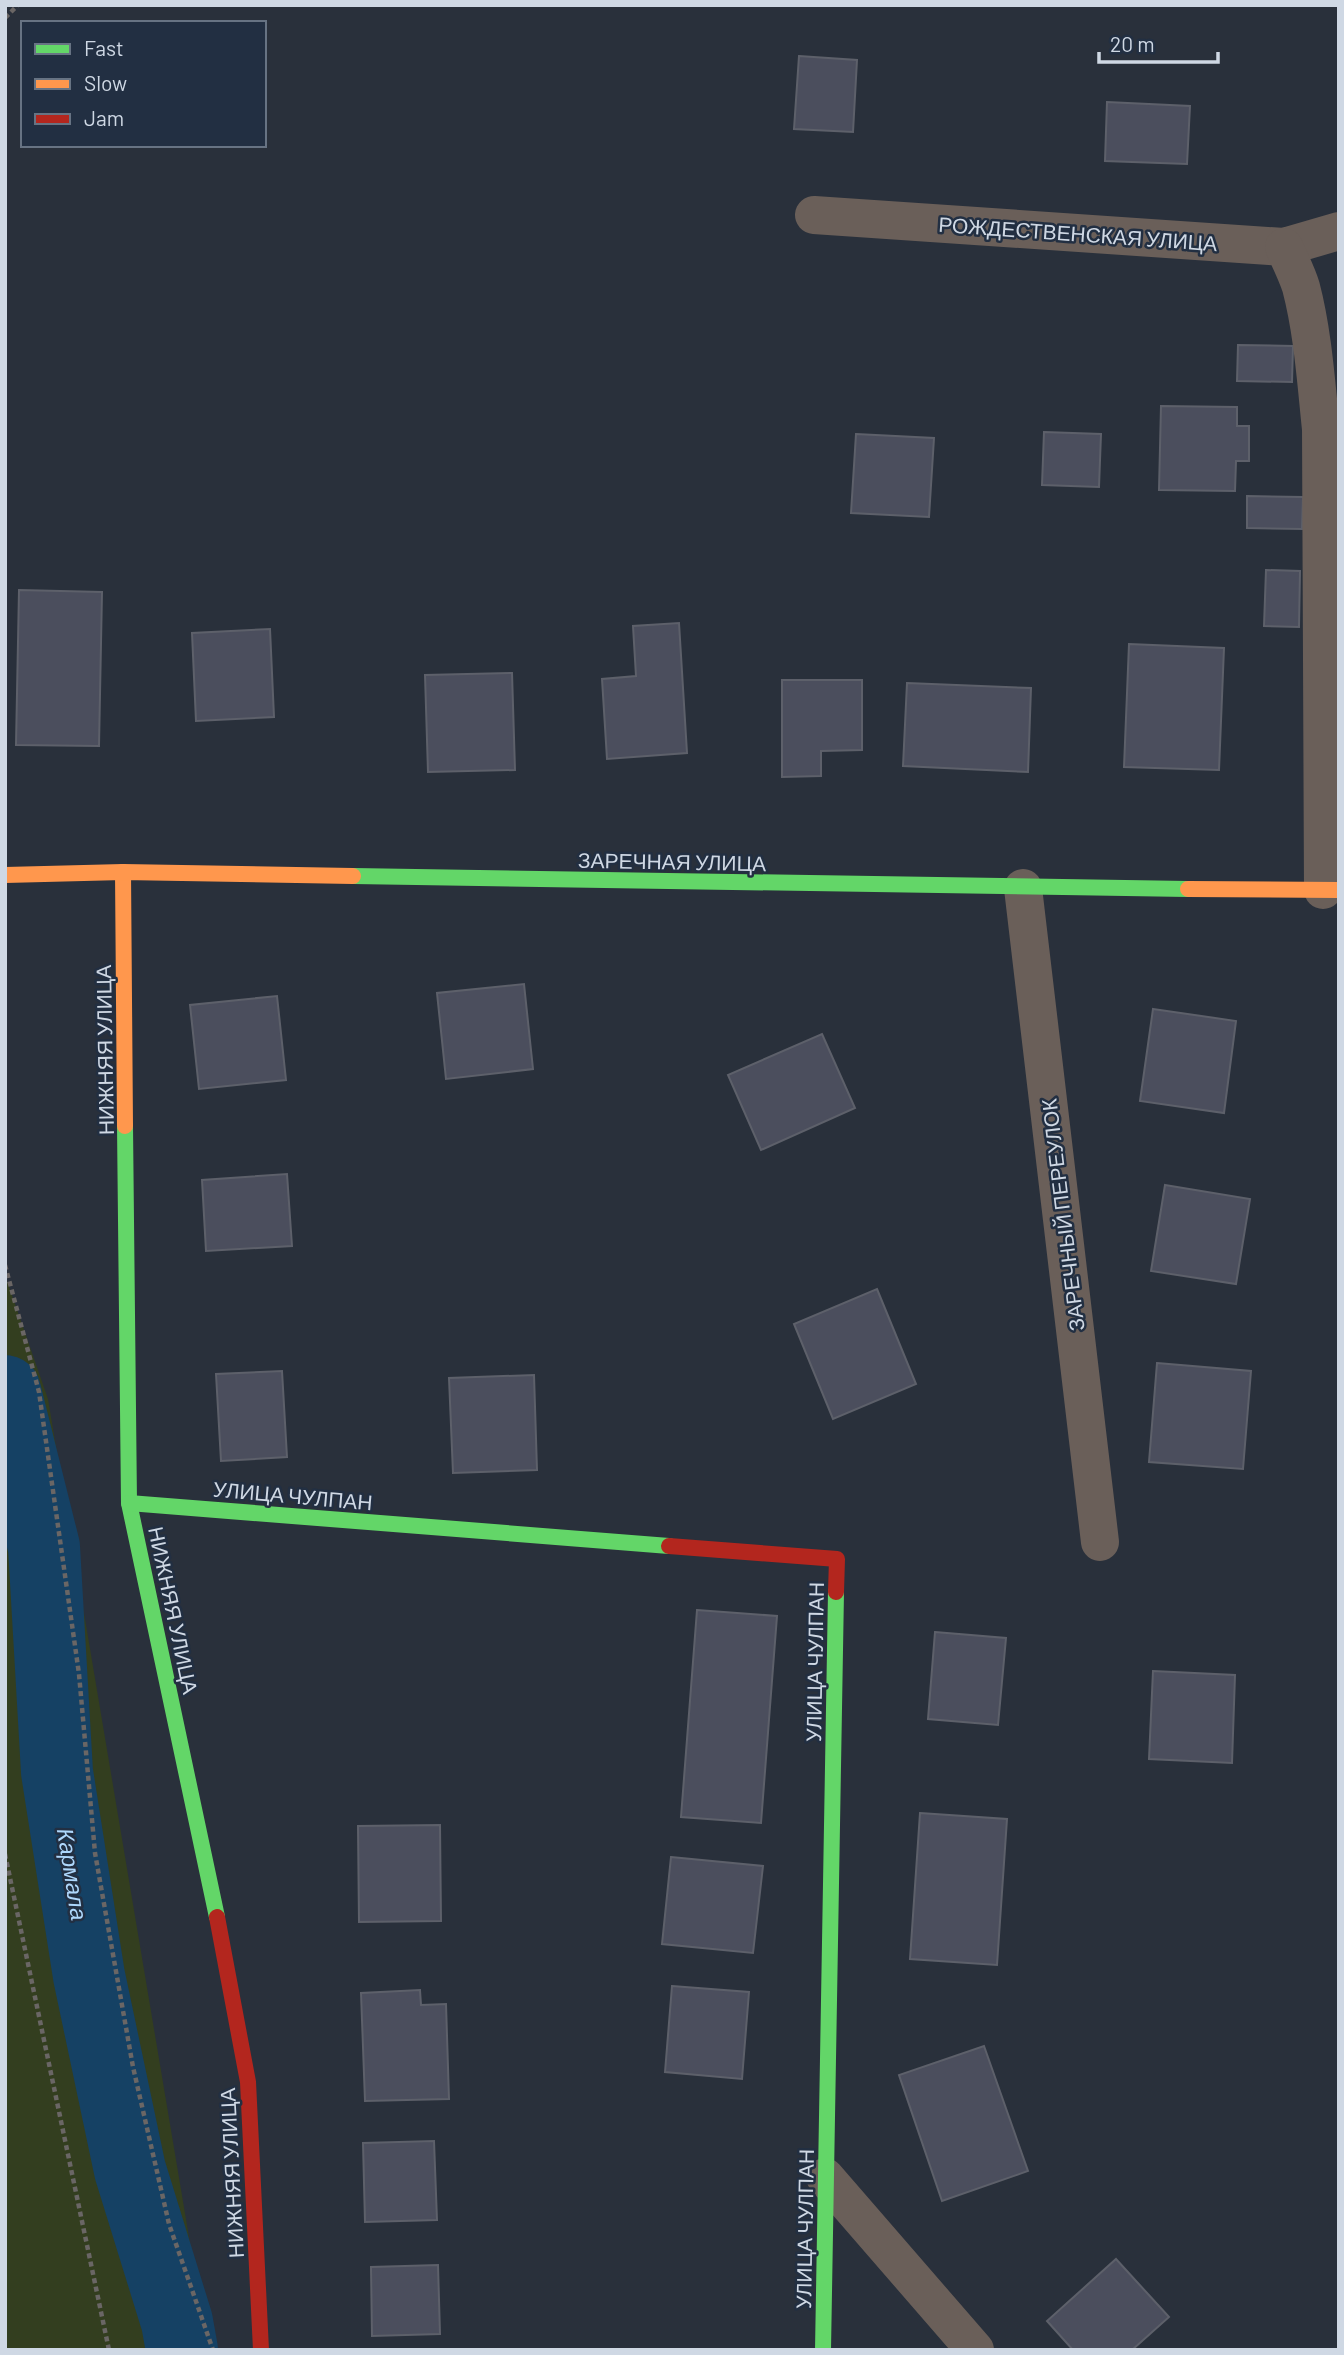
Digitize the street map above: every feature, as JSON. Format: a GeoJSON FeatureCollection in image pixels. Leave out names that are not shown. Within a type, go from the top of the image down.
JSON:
{"type":"FeatureCollection","features":[{"type":"Feature","properties":{"kind":"street","name":"РОЖДЕСТВЕНСКАЯ УЛИЦА"},"geometry":{"type":"LineString","coordinates":[[814,215],[1284,247],[1339,231]]}},
{"type":"Feature","properties":{"kind":"street"},"geometry":{"type":"LineString","coordinates":[[1284,247],[1300,285],[1305,307],[1321,429],[1331,890]]}},
{"type":"Feature","properties":{"kind":"street","name":"ЗАРЕЧНАЯ УЛИЦА"},"geometry":{"type":"LineString","coordinates":[[5,875],[123,872],[1023,888],[1331,890]]}},
{"type":"Feature","properties":{"kind":"street","name":"НИЖНЯЯ УЛИЦА"},"geometry":{"type":"LineString","coordinates":[[123,872],[129,1503],[212,1894],[248,2082],[261,2350]]}},
{"type":"Feature","properties":{"kind":"street","name":"ЗАРЕЧНЫЙ ПЕРЕУЛОК"},"geometry":{"type":"LineString","coordinates":[[1023,888],[1100,1542]]}},
{"type":"Feature","properties":{"kind":"street","name":"УЛИЦА ЧУЛПАН"},"geometry":{"type":"LineString","coordinates":[[129,1503],[837,1559],[823,2350]]}},
{"type":"Feature","properties":{"kind":"street"},"geometry":{"type":"LineString","coordinates":[[825,2177],[975,2350]]}},
{"type":"Feature","properties":{"kind":"path"},"geometry":{"type":"LineString","coordinates":[[5,18],[18,5]]}},
{"type":"Feature","properties":{"kind":"path"},"geometry":{"type":"LineString","coordinates":[[5,1265],[39,1392],[79,1674],[96,1853],[132,2067],[169,2224],[213,2350]]}},
{"type":"Feature","properties":{"kind":"path"},"geometry":{"type":"LineString","coordinates":[[5,1854],[109,2350]]}},
{"type":"Feature","properties":{"kind":"green space"},"geometry":{"type":"Polygon","coordinates":[[[5,1275],[48,1399],[208,2350],[5,2350],[5,1275]]]}},
{"type":"Feature","properties":{"kind":"building"},"geometry":{"type":"Polygon","coordinates":[[[799,56],[857,60],[853,132],[794,129],[799,56]]]}},
{"type":"Feature","properties":{"kind":"building"},"geometry":{"type":"Polygon","coordinates":[[[1107,102],[1190,106],[1187,164],[1105,161],[1107,102]]]}},
{"type":"Feature","properties":{"kind":"building"},"geometry":{"type":"Polygon","coordinates":[[[1238,345],[1293,346],[1292,382],[1237,381],[1238,345]]]}},
{"type":"Feature","properties":{"kind":"building"},"geometry":{"type":"Polygon","coordinates":[[[1161,406],[1237,407],[1237,426],[1249,426],[1249,461],[1236,461],[1235,491],[1159,490],[1161,406]]]}},
{"type":"Feature","properties":{"kind":"building"},"geometry":{"type":"Polygon","coordinates":[[[1044,432],[1101,434],[1099,487],[1042,485],[1044,432]]]}},
{"type":"Feature","properties":{"kind":"building"},"geometry":{"type":"Polygon","coordinates":[[[856,434],[934,438],[929,517],[851,513],[856,434]]]}},
{"type":"Feature","properties":{"kind":"building"},"geometry":{"type":"Polygon","coordinates":[[[1247,496],[1303,497],[1302,529],[1247,528],[1247,496]]]}},
{"type":"Feature","properties":{"kind":"building"},"geometry":{"type":"Polygon","coordinates":[[[1266,570],[1300,571],[1299,627],[1264,626],[1266,570]]]}},
{"type":"Feature","properties":{"kind":"building"},"geometry":{"type":"Polygon","coordinates":[[[19,590],[102,592],[99,746],[16,745],[19,590]]]}},
{"type":"Feature","properties":{"kind":"building"},"geometry":{"type":"Polygon","coordinates":[[[679,623],[687,753],[607,759],[602,679],[636,676],[633,626],[679,623]]]}},
{"type":"Feature","properties":{"kind":"building"},"geometry":{"type":"Polygon","coordinates":[[[270,629],[274,717],[196,721],[192,633],[270,629]]]}},
{"type":"Feature","properties":{"kind":"building"},"geometry":{"type":"Polygon","coordinates":[[[1129,644],[1224,648],[1219,770],[1124,767],[1129,644]]]}},
{"type":"Feature","properties":{"kind":"building"},"geometry":{"type":"Polygon","coordinates":[[[512,673],[515,770],[428,772],[425,675],[512,673]]]}},
{"type":"Feature","properties":{"kind":"building"},"geometry":{"type":"Polygon","coordinates":[[[782,680],[862,680],[862,750],[821,751],[821,776],[782,777],[782,680]]]}},
{"type":"Feature","properties":{"kind":"building"},"geometry":{"type":"Polygon","coordinates":[[[907,683],[1031,688],[1028,772],[903,766],[907,683]]]}},
{"type":"Feature","properties":{"kind":"building"},"geometry":{"type":"Polygon","coordinates":[[[524,984],[533,1069],[446,1079],[437,993],[524,984]]]}},
{"type":"Feature","properties":{"kind":"building"},"geometry":{"type":"Polygon","coordinates":[[[277,996],[286,1080],[199,1089],[190,1005],[277,996]]]}},
{"type":"Feature","properties":{"kind":"building"},"geometry":{"type":"Polygon","coordinates":[[[1153,1009],[1236,1021],[1224,1113],[1140,1101],[1153,1009]]]}},
{"type":"Feature","properties":{"kind":"building"},"geometry":{"type":"Polygon","coordinates":[[[822,1034],[855,1108],[761,1150],[728,1075],[822,1034]]]}},
{"type":"Feature","properties":{"kind":"building"},"geometry":{"type":"Polygon","coordinates":[[[287,1174],[292,1246],[206,1251],[202,1180],[287,1174]]]}},
{"type":"Feature","properties":{"kind":"building"},"geometry":{"type":"Polygon","coordinates":[[[1165,1185],[1250,1199],[1236,1284],[1151,1271],[1165,1185]]]}},
{"type":"Feature","properties":{"kind":"building"},"geometry":{"type":"Polygon","coordinates":[[[877,1289],[916,1384],[833,1419],[794,1324],[877,1289]]]}},
{"type":"Feature","properties":{"kind":"building"},"geometry":{"type":"Polygon","coordinates":[[[1157,1363],[1251,1371],[1243,1469],[1149,1462],[1157,1363]]]}},
{"type":"Feature","properties":{"kind":"building"},"geometry":{"type":"Polygon","coordinates":[[[282,1371],[287,1457],[221,1461],[216,1374],[282,1371]]]}},
{"type":"Feature","properties":{"kind":"building"},"geometry":{"type":"Polygon","coordinates":[[[534,1375],[537,1470],[453,1473],[449,1378],[534,1375]]]}},
{"type":"Feature","properties":{"kind":"building"},"geometry":{"type":"Polygon","coordinates":[[[697,1610],[777,1616],[761,1823],[681,1817],[697,1610]]]}},
{"type":"Feature","properties":{"kind":"building"},"geometry":{"type":"Polygon","coordinates":[[[935,1632],[1006,1638],[998,1725],[928,1719],[935,1632]]]}},
{"type":"Feature","properties":{"kind":"building"},"geometry":{"type":"Polygon","coordinates":[[[1153,1671],[1235,1675],[1232,1763],[1149,1759],[1153,1671]]]}},
{"type":"Feature","properties":{"kind":"building"},"geometry":{"type":"Polygon","coordinates":[[[920,1813],[1007,1819],[997,1965],[910,1959],[920,1813]]]}},
{"type":"Feature","properties":{"kind":"building"},"geometry":{"type":"Polygon","coordinates":[[[440,1825],[441,1921],[359,1922],[358,1826],[440,1825]]]}},
{"type":"Feature","properties":{"kind":"building"},"geometry":{"type":"Polygon","coordinates":[[[671,1857],[763,1866],[753,1953],[662,1944],[671,1857]]]}},
{"type":"Feature","properties":{"kind":"building"},"geometry":{"type":"Polygon","coordinates":[[[672,1986],[749,1992],[742,2079],[665,2072],[672,1986]]]}},
{"type":"Feature","properties":{"kind":"building"},"geometry":{"type":"Polygon","coordinates":[[[420,1990],[421,2005],[446,2004],[449,2099],[365,2101],[361,1993],[420,1990]]]}},
{"type":"Feature","properties":{"kind":"building"},"geometry":{"type":"Polygon","coordinates":[[[984,2046],[1028,2171],[942,2201],[899,2075],[984,2046]]]}},
{"type":"Feature","properties":{"kind":"building"},"geometry":{"type":"Polygon","coordinates":[[[434,2141],[437,2220],[365,2222],[363,2143],[434,2141]]]}},
{"type":"Feature","properties":{"kind":"building"},"geometry":{"type":"Polygon","coordinates":[[[1116,2259],[1169,2317],[1132,2350],[1073,2350],[1047,2321],[1116,2259]]]}},
{"type":"Feature","properties":{"kind":"building"},"geometry":{"type":"Polygon","coordinates":[[[438,2265],[440,2334],[372,2336],[371,2267],[438,2265]]]}},
{"type":"Feature","properties":{"kind":"waterway","name":"Кармала"},"geometry":{"type":"LineString","coordinates":[[5,1391],[44,1547],[57,1772],[89,1976],[130,2170],[177,2322],[182,2350]]}},
{"type":"Feature","properties":{"kind":"traffic: fast"},"geometry":{"type":"LineString","coordinates":[[353,876],[1188,889]]}},
{"type":"Feature","properties":{"kind":"traffic: fast"},"geometry":{"type":"LineString","coordinates":[[125,1126],[129,1503],[217,1917]]}},
{"type":"Feature","properties":{"kind":"traffic: fast"},"geometry":{"type":"LineString","coordinates":[[129,1503],[669,1546]]}},
{"type":"Feature","properties":{"kind":"traffic: fast"},"geometry":{"type":"LineString","coordinates":[[823,2350],[836,1592]]}},
{"type":"Feature","properties":{"kind":"traffic: slow"},"geometry":{"type":"LineString","coordinates":[[123,872],[125,1126]]}},
{"type":"Feature","properties":{"kind":"traffic: slow"},"geometry":{"type":"LineString","coordinates":[[5,875],[123,872],[353,876]]}},
{"type":"Feature","properties":{"kind":"traffic: slow"},"geometry":{"type":"LineString","coordinates":[[1188,889],[1339,890]]}},
{"type":"Feature","properties":{"kind":"traffic: jam"},"geometry":{"type":"LineString","coordinates":[[669,1546],[837,1559],[836,1592]]}},
{"type":"Feature","properties":{"kind":"traffic: jam"},"geometry":{"type":"LineString","coordinates":[[217,1917],[248,2082],[261,2350]]}}]}
